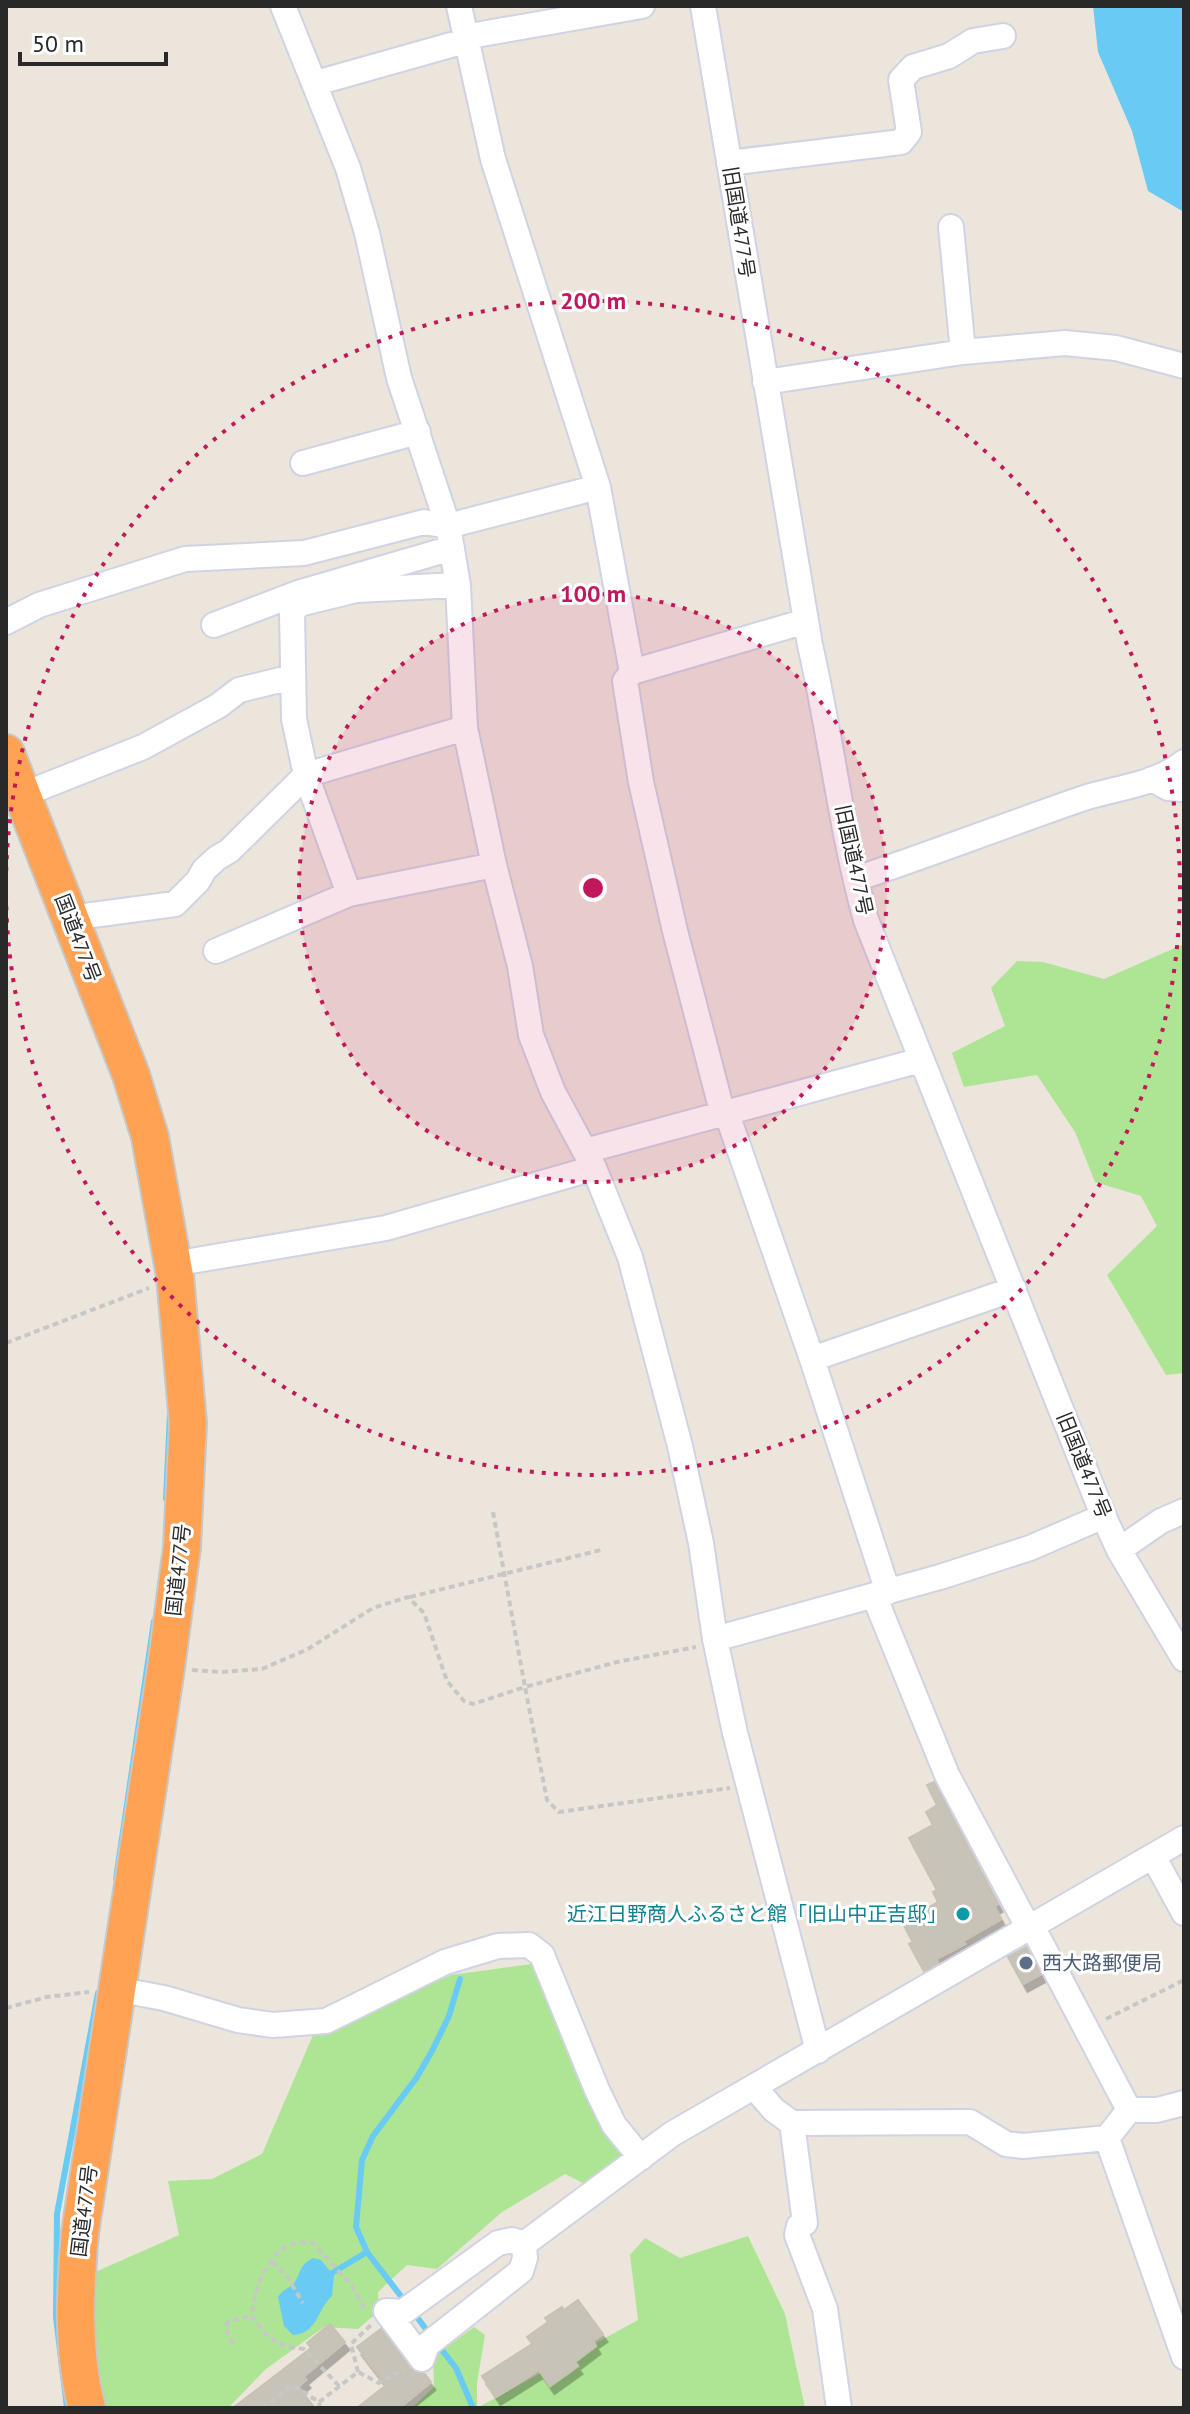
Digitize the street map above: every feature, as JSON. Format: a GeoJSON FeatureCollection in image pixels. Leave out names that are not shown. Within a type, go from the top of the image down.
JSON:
{"type":"FeatureCollection","features":[{"type":"Feature","properties":{"kind":"highway","name":"国道477号"},"geometry":{"type":"LineString","coordinates":[[6,753],[131,1075],[150,1137],[174,1270],[188,1423],[182,1547],[75,2279],[78,2340],[87,2408]]}},
{"type":"Feature","properties":{"kind":"street"},"geometry":{"type":"LineString","coordinates":[[283,6],[348,168],[367,233],[399,378],[450,537],[458,585],[465,728],[494,865],[520,966],[531,1035],[553,1092],[590,1159],[630,1257],[680,1446],[701,1543],[716,1641],[748,1781],[818,2051]]}},
{"type":"Feature","properties":{"kind":"street"},"geometry":{"type":"LineString","coordinates":[[459,6],[493,159],[598,487],[632,672]]}},
{"type":"Feature","properties":{"kind":"street"},"geometry":{"type":"LineString","coordinates":[[316,83],[464,39],[642,6]]}},
{"type":"Feature","properties":{"kind":"street","name":"旧国道477号"},"geometry":{"type":"LineString","coordinates":[[703,6],[806,621],[866,920],[1104,1516],[1119,1550],[1184,1659]]}},
{"type":"Feature","properties":{"kind":"street"},"geometry":{"type":"LineString","coordinates":[[729,163],[901,142],[909,132],[901,80],[913,67],[949,56],[973,41],[1003,36]]}},
{"type":"Feature","properties":{"kind":"street"},"geometry":{"type":"LineString","coordinates":[[951,227],[963,352]]}},
{"type":"Feature","properties":{"kind":"street"},"geometry":{"type":"LineString","coordinates":[[765,382],[963,352],[1065,343],[1116,348],[1184,366]]}},
{"type":"Feature","properties":{"kind":"street"},"geometry":{"type":"LineString","coordinates":[[303,463],[418,432]]}},
{"type":"Feature","properties":{"kind":"street"},"geometry":{"type":"LineString","coordinates":[[214,625],[450,537],[598,487]]}},
{"type":"Feature","properties":{"kind":"street"},"geometry":{"type":"LineString","coordinates":[[6,622],[39,605],[185,559],[304,553],[424,522],[450,537]]}},
{"type":"Feature","properties":{"kind":"street"},"geometry":{"type":"LineString","coordinates":[[349,894],[306,775],[294,719],[292,613],[299,604],[356,590],[458,585]]}},
{"type":"Feature","properties":{"kind":"street"},"geometry":{"type":"LineString","coordinates":[[806,621],[632,672],[625,681],[641,782],[675,931],[725,1114],[812,1359],[885,1592]]}},
{"type":"Feature","properties":{"kind":"street"},"geometry":{"type":"LineString","coordinates":[[22,795],[143,747],[218,706],[239,690],[292,677]]}},
{"type":"Feature","properties":{"kind":"street"},"geometry":{"type":"LineString","coordinates":[[70,918],[175,904],[198,881],[204,870],[229,851],[306,775],[465,728]]}},
{"type":"Feature","properties":{"kind":"street"},"geometry":{"type":"LineString","coordinates":[[856,879],[1084,798],[1152,779],[1176,769],[1184,762]]}},
{"type":"Feature","properties":{"kind":"street"},"geometry":{"type":"LineString","coordinates":[[1152,779],[1168,788],[1184,789]]}},
{"type":"Feature","properties":{"kind":"street"},"geometry":{"type":"LineString","coordinates":[[216,951],[349,894],[494,865]]}},
{"type":"Feature","properties":{"kind":"street"},"geometry":{"type":"LineString","coordinates":[[174,1270],[386,1228],[725,1114],[921,1060]]}},
{"type":"Feature","properties":{"kind":"street"},"geometry":{"type":"LineString","coordinates":[[812,1359],[1014,1289]]}},
{"type":"Feature","properties":{"kind":"street"},"geometry":{"type":"LineString","coordinates":[[1119,1550],[1161,1521],[1184,1511]]}},
{"type":"Feature","properties":{"kind":"street"},"geometry":{"type":"LineString","coordinates":[[716,1641],[1030,1548],[1104,1516]]}},
{"type":"Feature","properties":{"kind":"street"},"geometry":{"type":"LineString","coordinates":[[885,1592],[875,1598],[935,1749],[1129,2110]]}},
{"type":"Feature","properties":{"kind":"street"},"geometry":{"type":"LineString","coordinates":[[524,2244],[672,2134],[1184,1838]]}},
{"type":"Feature","properties":{"kind":"street"},"geometry":{"type":"LineString","coordinates":[[1153,1856],[1184,1913]]}},
{"type":"Feature","properties":{"kind":"street"},"geometry":{"type":"LineString","coordinates":[[115,1989],[164,1998],[238,2020],[273,2025],[326,2021],[445,1962],[498,1946],[529,1945],[542,1955],[614,2125],[641,2158]]}},
{"type":"Feature","properties":{"kind":"street"},"geometry":{"type":"LineString","coordinates":[[754,2087],[774,2110],[792,2123],[970,2122],[1006,2144],[1023,2146],[1107,2138],[1129,2110]]}},
{"type":"Feature","properties":{"kind":"street"},"geometry":{"type":"LineString","coordinates":[[1129,2110],[1157,2110],[1184,2103]]}},
{"type":"Feature","properties":{"kind":"street"},"geometry":{"type":"LineString","coordinates":[[792,2123],[805,2223],[799,2226],[797,2235],[825,2309],[839,2408]]}},
{"type":"Feature","properties":{"kind":"street"},"geometry":{"type":"LineString","coordinates":[[1107,2138],[1184,2357]]}},
{"type":"Feature","properties":{"kind":"street"},"geometry":{"type":"LineString","coordinates":[[512,2240],[524,2244],[525,2258],[521,2271],[430,2346],[395,2312],[498,2243],[512,2240]]}},
{"type":"Feature","properties":{"kind":"path"},"geometry":{"type":"LineString","coordinates":[[6,1343],[174,1270]]}},
{"type":"Feature","properties":{"kind":"path"},"geometry":{"type":"LineString","coordinates":[[493,1512],[547,1800],[559,1812],[735,1787],[748,1781]]}},
{"type":"Feature","properties":{"kind":"path"},"geometry":{"type":"LineString","coordinates":[[166,1668],[221,1672],[262,1669],[308,1649],[373,1608],[601,1550]]}},
{"type":"Feature","properties":{"kind":"path"},"geometry":{"type":"LineString","coordinates":[[408,1597],[424,1613],[431,1627],[447,1681],[464,1701],[473,1704],[617,1662],[716,1641]]}},
{"type":"Feature","properties":{"kind":"path"},"geometry":{"type":"LineString","coordinates":[[1086,2029],[1184,1980]]}},
{"type":"Feature","properties":{"kind":"path"},"geometry":{"type":"LineString","coordinates":[[6,2008],[47,1997],[115,1989]]}},
{"type":"Feature","properties":{"kind":"path"},"geometry":{"type":"LineString","coordinates":[[339,2386],[304,2349],[283,2347],[263,2332],[252,2316],[254,2295],[272,2262],[287,2246],[300,2242],[313,2243],[352,2286],[395,2312],[351,2344],[358,2372],[379,2383],[430,2346]]}},
{"type":"Feature","properties":{"kind":"path"},"geometry":{"type":"LineString","coordinates":[[272,2262],[286,2275],[303,2303]]}},
{"type":"Feature","properties":{"kind":"path"},"geometry":{"type":"LineString","coordinates":[[233,2344],[225,2327],[229,2321],[252,2316]]}},
{"type":"Feature","properties":{"kind":"path"},"geometry":{"type":"LineString","coordinates":[[262,2408],[293,2385],[320,2405],[358,2372]]}},
{"type":"Feature","properties":{"kind":"green space"},"geometry":{"type":"Polygon","coordinates":[[[1184,944],[1184,1373],[1166,1375],[1107,1275],[1157,1226],[1141,1196],[1095,1182],[1075,1132],[1037,1075],[964,1087],[952,1053],[1005,1026],[991,988],[1017,961],[1043,962],[1104,979],[1184,944]]]}},
{"type":"Feature","properties":{"kind":"green space"},"geometry":{"type":"Polygon","coordinates":[[[539,1963],[629,2156],[587,2185],[565,2174],[502,2212],[437,2269],[407,2265],[378,2292],[379,2311],[358,2329],[324,2327],[266,2369],[228,2408],[102,2408],[96,2386],[93,2273],[179,2235],[168,2181],[212,2179],[262,2154],[313,2035],[451,1975],[539,1963]]]}},
{"type":"Feature","properties":{"kind":"green space"},"geometry":{"type":"Polygon","coordinates":[[[748,2236],[785,2314],[805,2408],[477,2408],[638,2320],[630,2255],[645,2238],[680,2258],[748,2236]]]}},
{"type":"Feature","properties":{"kind":"green space"},"geometry":{"type":"Polygon","coordinates":[[[474,2327],[485,2335],[477,2383],[477,2408],[412,2408],[434,2387],[433,2357],[474,2327]]]}},
{"type":"Feature","properties":{"kind":"water"},"geometry":{"type":"Polygon","coordinates":[[[1093,6],[1184,6],[1184,212],[1148,191],[1132,131],[1098,52],[1093,6]]]}},
{"type":"Feature","properties":{"kind":"water"},"geometry":{"type":"Polygon","coordinates":[[[313,2258],[321,2260],[334,2276],[332,2296],[312,2326],[301,2334],[293,2335],[284,2326],[278,2297],[293,2284],[302,2267],[313,2258]]]}},
{"type":"Feature","properties":{"kind":"building"},"geometry":{"type":"Polygon","coordinates":[[[934,1782],[998,1904],[994,1906],[1001,1919],[963,1941],[965,1944],[936,1959],[938,1963],[924,1971],[909,1944],[913,1942],[902,1922],[938,1902],[933,1892],[937,1890],[909,1838],[933,1825],[926,1812],[937,1805],[927,1785],[934,1782]]]}},
{"type":"Feature","properties":{"kind":"building"},"geometry":{"type":"Polygon","coordinates":[[[1026,1947],[1041,1974],[1023,1984],[1008,1957],[1026,1947]]]}},
{"type":"Feature","properties":{"kind":"building"},"geometry":{"type":"Polygon","coordinates":[[[578,2300],[603,2334],[593,2341],[596,2346],[575,2362],[578,2366],[550,2386],[539,2370],[496,2397],[482,2376],[532,2344],[527,2337],[548,2322],[545,2318],[578,2300]]]}},
{"type":"Feature","properties":{"kind":"building"},"geometry":{"type":"Polygon","coordinates":[[[330,2324],[345,2342],[303,2377],[306,2380],[298,2387],[315,2408],[233,2408],[311,2348],[307,2343],[330,2324]]]}},
{"type":"Feature","properties":{"kind":"building"},"geometry":{"type":"Polygon","coordinates":[[[381,2329],[411,2369],[425,2374],[431,2382],[399,2408],[357,2408],[386,2385],[357,2347],[381,2329]]]}},
{"type":"Feature","properties":{"kind":"waterway"},"geometry":{"type":"LineString","coordinates":[[166,1499],[170,1414]]}},
{"type":"Feature","properties":{"kind":"waterway"},"geometry":{"type":"LineString","coordinates":[[116,1879],[154,1621]]}},
{"type":"Feature","properties":{"kind":"waterway"},"geometry":{"type":"LineString","coordinates":[[407,2304],[367,2252],[356,2227],[362,2160],[373,2136],[417,2077],[432,2051],[449,2016],[460,1979]]}},
{"type":"Feature","properties":{"kind":"waterway"},"geometry":{"type":"LineString","coordinates":[[67,2408],[56,2317],[57,2214],[98,1993]]}},
{"type":"Feature","properties":{"kind":"waterway"},"geometry":{"type":"LineString","coordinates":[[332,2273],[367,2252]]}},
{"type":"Feature","properties":{"kind":"waterway"},"geometry":{"type":"LineString","coordinates":[[414,2313],[431,2336]]}},
{"type":"Feature","properties":{"kind":"waterway"},"geometry":{"type":"LineString","coordinates":[[438,2345],[456,2368],[473,2408]]}},
{"type":"Feature","properties":{"kind":"place","name":"近江日野商人ふるさと館「旧山中正吉邸」"},"geometry":{"type":"Point","coordinates":[963,1914]}},
{"type":"Feature","properties":{"kind":"place","name":"西大路郵便局"},"geometry":{"type":"Point","coordinates":[1026,1963]}}]}
